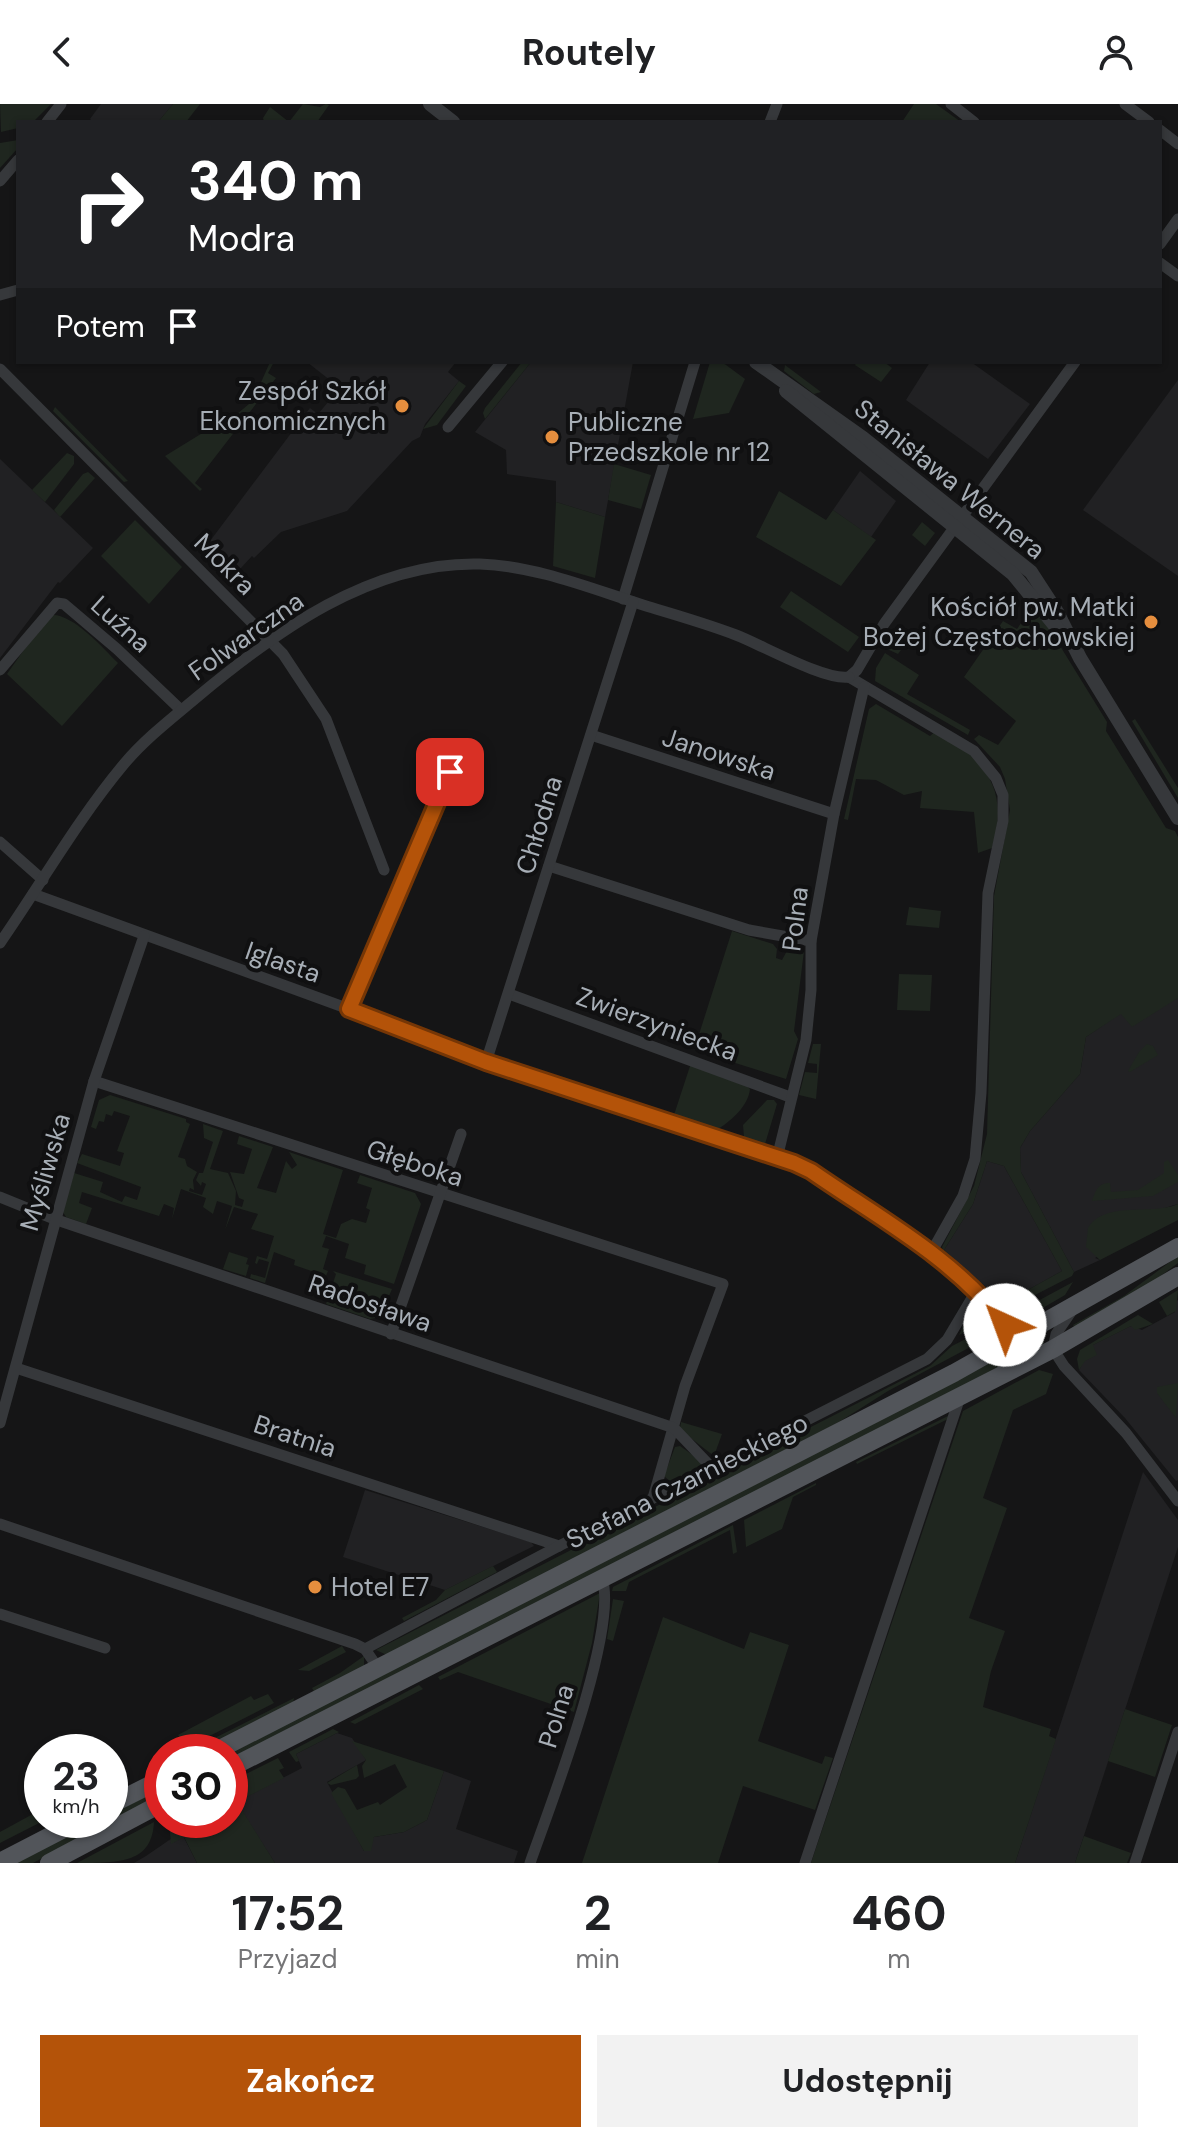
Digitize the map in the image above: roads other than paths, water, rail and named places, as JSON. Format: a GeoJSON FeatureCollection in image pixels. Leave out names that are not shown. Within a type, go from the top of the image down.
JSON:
{"type":"FeatureCollection","features":[{"type":"Feature","properties":{"kind":"main road","name":"Stefana Czarnieckiego"},"geometry":{"type":"LineString","coordinates":[[248,1735],[1015,1340],[1178,1247]]}},
{"type":"Feature","properties":{"kind":"main road","name":"Stefana Czarnieckiego"},"geometry":{"type":"LineString","coordinates":[[248,1759],[1053,1349],[1178,1276]]}},
{"type":"Feature","properties":{"kind":"main road"},"geometry":{"type":"LineString","coordinates":[[49,1863],[144,1813]]}},
{"type":"Feature","properties":{"kind":"main road"},"geometry":{"type":"LineString","coordinates":[[0,1862],[46,1838]]}},
{"type":"Feature","properties":{"kind":"street"},"geometry":{"type":"LineString","coordinates":[[49,120],[61,104]]}},
{"type":"Feature","properties":{"kind":"street"},"geometry":{"type":"LineString","coordinates":[[430,104],[450,120]]}},
{"type":"Feature","properties":{"kind":"street"},"geometry":{"type":"LineString","coordinates":[[951,104],[971,120]]}},
{"type":"Feature","properties":{"kind":"street"},"geometry":{"type":"LineString","coordinates":[[1125,104],[1146,120]]}},
{"type":"Feature","properties":{"kind":"street"},"geometry":{"type":"LineString","coordinates":[[1162,132],[1178,144]]}},
{"type":"Feature","properties":{"kind":"street"},"geometry":{"type":"LineString","coordinates":[[0,181],[16,162]]}},
{"type":"Feature","properties":{"kind":"street"},"geometry":{"type":"LineString","coordinates":[[1162,241],[1178,219]]}},
{"type":"Feature","properties":{"kind":"street"},"geometry":{"type":"LineString","coordinates":[[448,427],[500,364]]}},
{"type":"Feature","properties":{"kind":"street","name":"Chłodna"},"geometry":{"type":"LineString","coordinates":[[486,1062],[591,735],[694,364]]}},
{"type":"Feature","properties":{"kind":"street","name":"Stanisława Wernera"},"geometry":{"type":"LineString","coordinates":[[759,364],[807,410],[959,521],[1023,583],[1080,658],[1178,818]]}},
{"type":"Feature","properties":{"kind":"street"},"geometry":{"type":"LineString","coordinates":[[849,677],[857,670],[884,624],[1074,364]]}},
{"type":"Feature","properties":{"kind":"street","name":"Mokra"},"geometry":{"type":"LineString","coordinates":[[0,369],[283,654],[326,719],[384,870]]}},
{"type":"Feature","properties":{"kind":"street","name":"Folwarczna"},"geometry":{"type":"LineString","coordinates":[[0,943],[126,760],[181,710],[269,639],[350,595],[433,567],[480,564],[545,575],[737,635],[829,675],[849,677],[909,711],[974,751],[996,778],[1003,795],[1003,821],[988,893],[981,1093],[975,1159],[963,1196],[931,1253]]}},
{"type":"Feature","properties":{"kind":"street","name":"Luźna"},"geometry":{"type":"LineString","coordinates":[[0,670],[57,603],[64,604],[181,710]]}},
{"type":"Feature","properties":{"kind":"street","name":"Polna"},"geometry":{"type":"LineString","coordinates":[[777,1158],[807,1030],[811,941],[834,814],[864,687]]}},
{"type":"Feature","properties":{"kind":"street","name":"Janowska"},"geometry":{"type":"LineString","coordinates":[[591,735],[834,814]]}},
{"type":"Feature","properties":{"kind":"street"},"geometry":{"type":"LineString","coordinates":[[349,1009],[450,772]]}},
{"type":"Feature","properties":{"kind":"street"},"geometry":{"type":"LineString","coordinates":[[0,842],[43,880]]}},
{"type":"Feature","properties":{"kind":"street"},"geometry":{"type":"LineString","coordinates":[[549,866],[749,930],[811,941]]}},
{"type":"Feature","properties":{"kind":"street","name":"Iglasta"},"geometry":{"type":"LineString","coordinates":[[33,894],[486,1062],[811,1171],[931,1253],[999,1317],[1015,1340]]}},
{"type":"Feature","properties":{"kind":"street","name":"Myśliwska"},"geometry":{"type":"LineString","coordinates":[[0,1423],[94,1081],[144,936]]}},
{"type":"Feature","properties":{"kind":"street","name":"Zwierzyniecka"},"geometry":{"type":"LineString","coordinates":[[509,994],[790,1097]]}},
{"type":"Feature","properties":{"kind":"street","name":"Głęboka"},"geometry":{"type":"LineString","coordinates":[[94,1081],[723,1284],[685,1386],[674,1428]]}},
{"type":"Feature","properties":{"kind":"street"},"geometry":{"type":"LineString","coordinates":[[391,1334],[461,1134]]}},
{"type":"Feature","properties":{"kind":"street","name":"Radosława"},"geometry":{"type":"LineString","coordinates":[[0,1197],[54,1219],[674,1428],[713,1469]]}},
{"type":"Feature","properties":{"kind":"street"},"geometry":{"type":"LineString","coordinates":[[365,1649],[936,1353],[975,1293]]}},
{"type":"Feature","properties":{"kind":"street"},"geometry":{"type":"LineString","coordinates":[[1074,1306],[1056,1334],[1053,1349],[1064,1366],[1126,1433],[1178,1501]]}},
{"type":"Feature","properties":{"kind":"street","name":"Bratnia"},"geometry":{"type":"LineString","coordinates":[[16,1368],[559,1546]]}},
{"type":"Feature","properties":{"kind":"street"},"geometry":{"type":"LineString","coordinates":[[805,1863],[960,1396]]}},
{"type":"Feature","properties":{"kind":"street"},"geometry":{"type":"LineString","coordinates":[[653,1498],[674,1428]]}},
{"type":"Feature","properties":{"kind":"street"},"geometry":{"type":"LineString","coordinates":[[0,1524],[257,1609],[365,1649],[378,1668]]}},
{"type":"Feature","properties":{"kind":"street","name":"Polna"},"geometry":{"type":"LineString","coordinates":[[530,1863],[595,1662],[606,1602],[602,1578]]}},
{"type":"Feature","properties":{"kind":"street"},"geometry":{"type":"LineString","coordinates":[[0,1614],[105,1648]]}},
{"type":"Feature","properties":{"kind":"street"},"geometry":{"type":"LineString","coordinates":[[1135,1863],[1178,1732]]}},
{"type":"Feature","properties":{"kind":"place","name":"Zespół Szkół Ekonomicznych"},"geometry":{"type":"Point","coordinates":[402,406]}},
{"type":"Feature","properties":{"kind":"place","name":"Publiczne Przedszkole nr 12"},"geometry":{"type":"Point","coordinates":[552,437]}},
{"type":"Feature","properties":{"kind":"place","name":"Kościół pw. Matki Bożej Częstochowskiej"},"geometry":{"type":"Point","coordinates":[1151,622]}},
{"type":"Feature","properties":{"kind":"place","name":"Hotel E7"},"geometry":{"type":"Point","coordinates":[315,1587]}}]}
